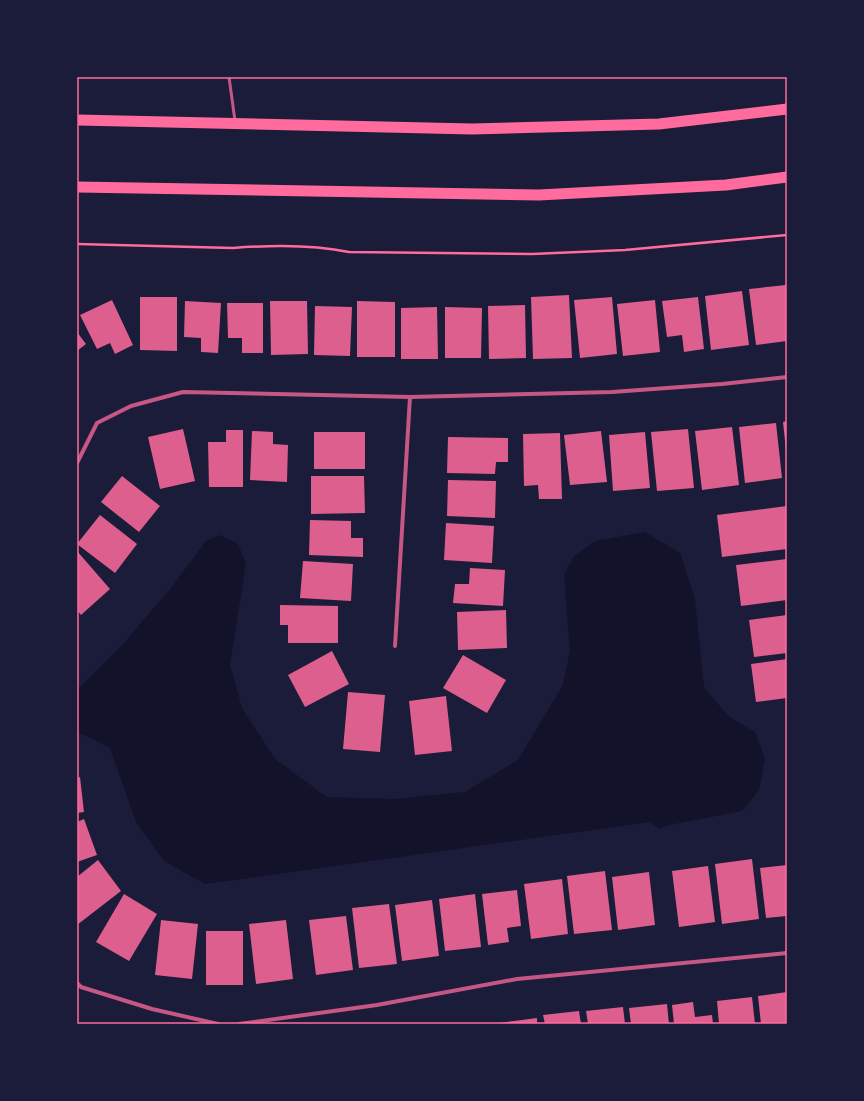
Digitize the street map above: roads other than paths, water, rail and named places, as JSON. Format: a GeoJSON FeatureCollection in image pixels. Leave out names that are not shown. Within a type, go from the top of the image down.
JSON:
{"type":"FeatureCollection","features":[{"type":"Feature","properties":{"kind":"highway"},"geometry":{"type":"LineString","coordinates":[[77,120],[480,129],[659,124],[787,109]]}},
{"type":"Feature","properties":{"kind":"highway"},"geometry":{"type":"LineString","coordinates":[[77,187],[539,195],[726,184],[787,177]]}},
{"type":"Feature","properties":{"kind":"street"},"geometry":{"type":"LineString","coordinates":[[77,463],[97,423],[131,406],[183,392],[410,397],[612,392],[722,384],[787,377]]}},
{"type":"Feature","properties":{"kind":"street"},"geometry":{"type":"LineString","coordinates":[[395,646],[410,397]]}},
{"type":"Feature","properties":{"kind":"street"},"geometry":{"type":"LineString","coordinates":[[238,1024],[377,1005],[517,979],[787,954]]}},
{"type":"Feature","properties":{"kind":"street"},"geometry":{"type":"LineString","coordinates":[[77,983],[81,988],[152,1009],[218,1024]]}},
{"type":"Feature","properties":{"kind":"street"},"geometry":{"type":"LineString","coordinates":[[77,992],[81,988]]}},
{"type":"Feature","properties":{"kind":"lane"},"geometry":{"type":"LineString","coordinates":[[229,77],[235,124]]}}]}
